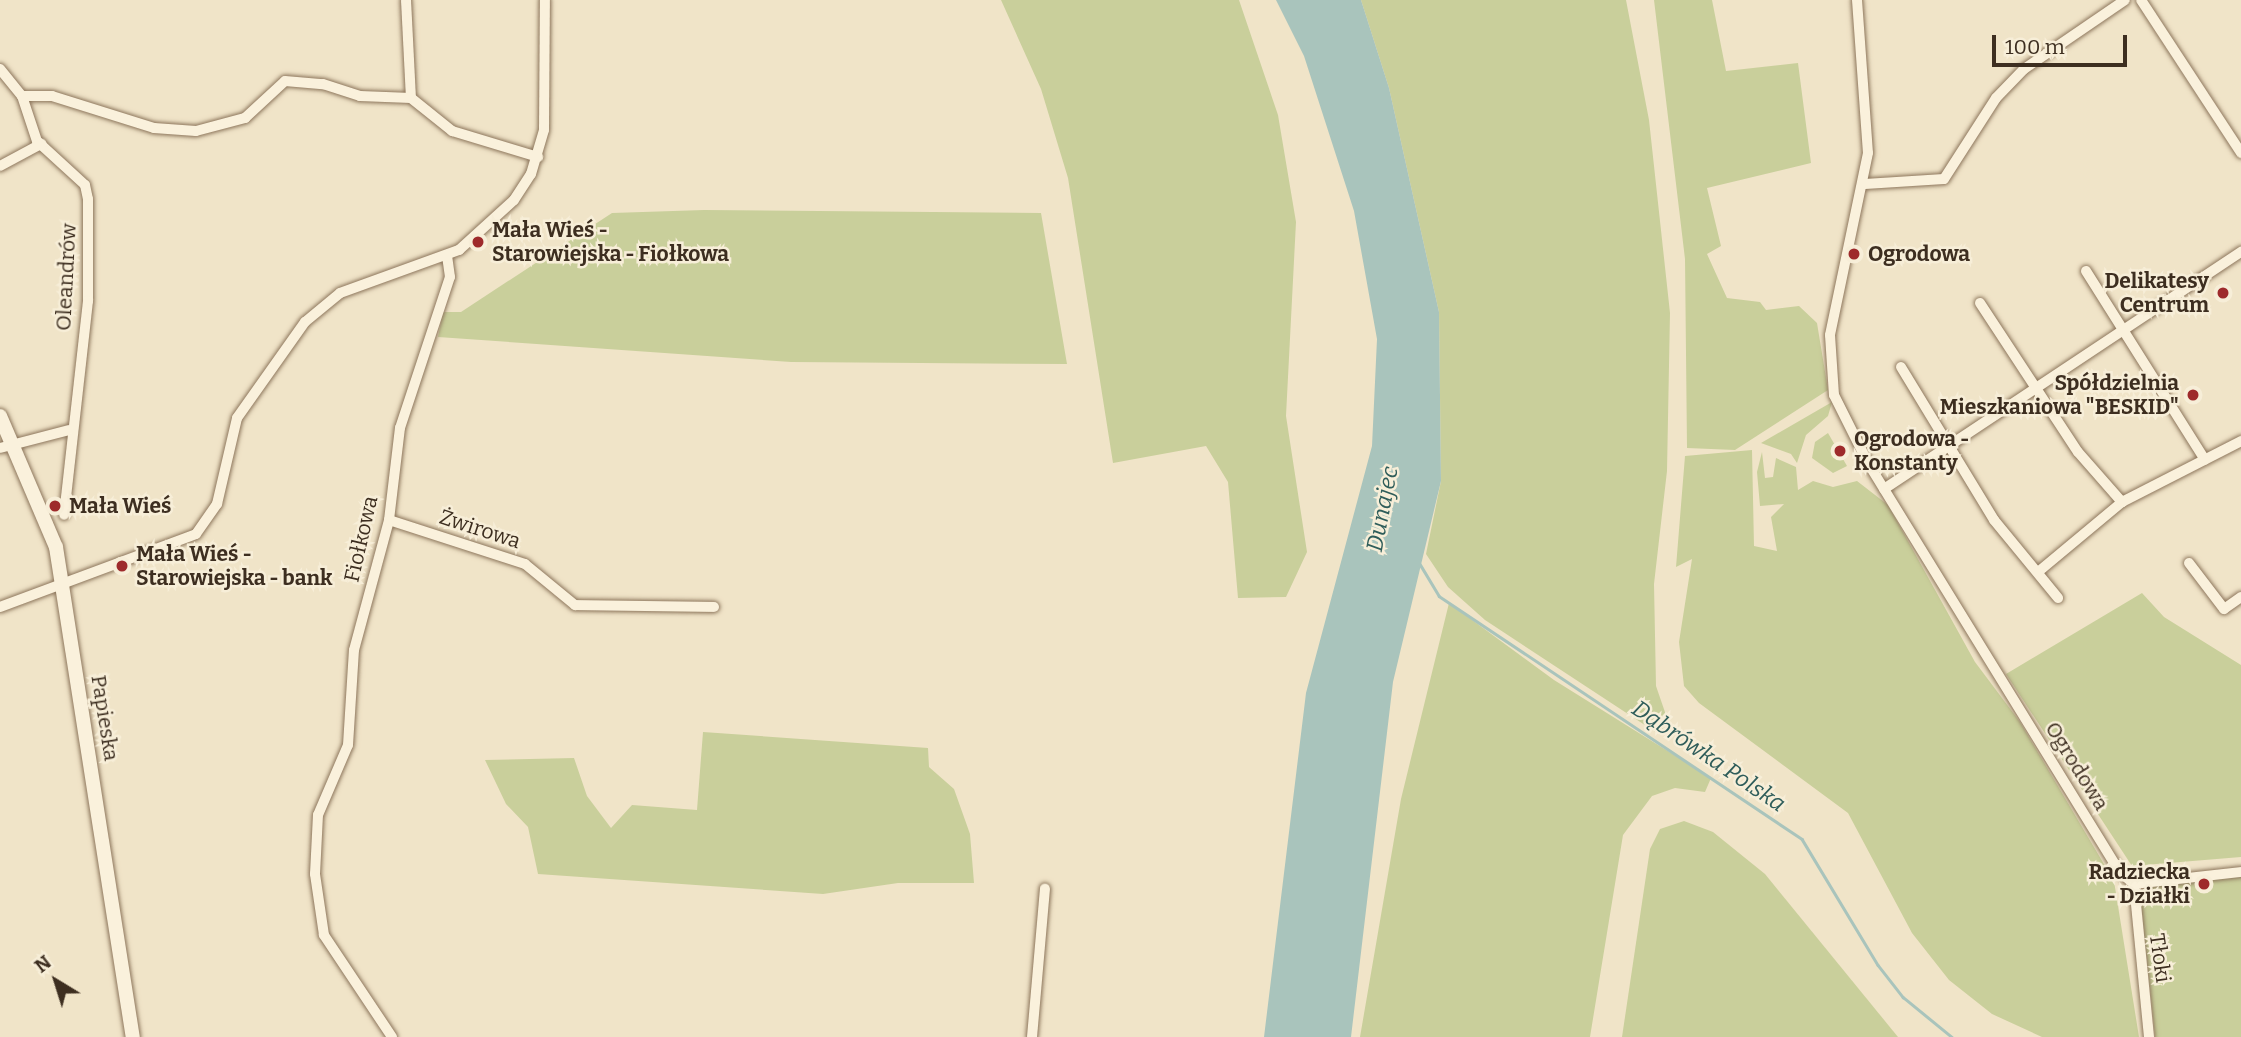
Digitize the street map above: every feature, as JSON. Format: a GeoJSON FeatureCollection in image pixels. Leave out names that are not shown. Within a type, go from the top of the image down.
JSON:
{"type":"FeatureCollection","features":[{"type":"Feature","properties":{"kind":"street"},"geometry":{"type":"LineString","coordinates":[[406,0],[411,98]]}},
{"type":"Feature","properties":{"kind":"street"},"geometry":{"type":"LineString","coordinates":[[0,607],[63,581],[196,534],[217,504],[241,410],[305,322],[340,293],[447,256],[501,214],[538,157],[544,130],[545,0]]}},
{"type":"Feature","properties":{"kind":"street","name":"Ogrodowa"},"geometry":{"type":"LineString","coordinates":[[1857,0],[1868,133],[1865,184],[1830,335],[1830,362],[1841,419],[2119,871],[2134,884]]}},
{"type":"Feature","properties":{"kind":"street"},"geometry":{"type":"LineString","coordinates":[[1865,184],[1944,179],[1996,98],[2024,69],[2125,0]]}},
{"type":"Feature","properties":{"kind":"street"},"geometry":{"type":"LineString","coordinates":[[2141,0],[2241,153]]}},
{"type":"Feature","properties":{"kind":"street"},"geometry":{"type":"LineString","coordinates":[[0,69],[22,96],[41,144],[0,166]]}},
{"type":"Feature","properties":{"kind":"street"},"geometry":{"type":"LineString","coordinates":[[22,96],[51,96],[153,128],[196,131],[245,118],[285,81],[360,96],[411,98],[452,131],[538,157]]}},
{"type":"Feature","properties":{"kind":"street","name":"Oleandrów"},"geometry":{"type":"LineString","coordinates":[[41,144],[85,185],[88,199],[88,301],[69,430],[64,515]]}},
{"type":"Feature","properties":{"kind":"street"},"geometry":{"type":"LineString","coordinates":[[1884,489],[2241,251]]}},
{"type":"Feature","properties":{"kind":"street","name":"Fiołkowa"},"geometry":{"type":"LineString","coordinates":[[392,1037],[324,935],[315,874],[318,815],[348,745],[354,650],[388,520],[400,428],[450,277],[447,256]]}},
{"type":"Feature","properties":{"kind":"street"},"geometry":{"type":"LineString","coordinates":[[2086,271],[2125,328],[2205,460]]}},
{"type":"Feature","properties":{"kind":"street"},"geometry":{"type":"LineString","coordinates":[[1980,303],[2038,387],[2078,452],[2122,502]]}},
{"type":"Feature","properties":{"kind":"street"},"geometry":{"type":"LineString","coordinates":[[1900,367],[1994,520],[2058,598]]}},
{"type":"Feature","properties":{"kind":"street","name":"Papieska"},"geometry":{"type":"LineString","coordinates":[[0,416],[7,446],[46,511],[63,581],[133,1037]]}},
{"type":"Feature","properties":{"kind":"street"},"geometry":{"type":"LineString","coordinates":[[7,446],[69,430]]}},
{"type":"Feature","properties":{"kind":"street"},"geometry":{"type":"LineString","coordinates":[[2038,572],[2122,502],[2241,440]]}},
{"type":"Feature","properties":{"kind":"street","name":"Żwirowa"},"geometry":{"type":"LineString","coordinates":[[388,520],[525,564],[575,605],[714,607]]}},
{"type":"Feature","properties":{"kind":"street"},"geometry":{"type":"LineString","coordinates":[[2189,563],[2224,609],[2241,597]]}},
{"type":"Feature","properties":{"kind":"street"},"geometry":{"type":"LineString","coordinates":[[2134,884],[2241,872]]}},
{"type":"Feature","properties":{"kind":"street","name":"Tłoki"},"geometry":{"type":"LineString","coordinates":[[2134,884],[2149,1037]]}},
{"type":"Feature","properties":{"kind":"street"},"geometry":{"type":"LineString","coordinates":[[1032,1037],[1045,889]]}},
{"type":"Feature","properties":{"kind":"green space"},"geometry":{"type":"Polygon","coordinates":[[[1001,0],[1239,0],[1278,115],[1296,222],[1286,416],[1307,552],[1286,597],[1238,598],[1228,482],[1206,446],[1113,463],[1068,178],[1041,89],[1001,0]]]}},
{"type":"Feature","properties":{"kind":"green space"},"geometry":{"type":"Polygon","coordinates":[[[1361,0],[1626,0],[1649,120],[1670,313],[1667,471],[1654,584],[1656,686],[1667,718],[1660,735],[1485,620],[1448,587],[1426,554],[1441,481],[1439,312],[1389,88],[1361,0]]]}},
{"type":"Feature","properties":{"kind":"green space"},"geometry":{"type":"Polygon","coordinates":[[[1654,0],[1712,0],[1726,71],[1798,63],[1811,163],[1707,188],[1721,246],[1707,254],[1727,298],[1760,302],[1766,310],[1799,306],[1817,323],[1828,390],[1735,450],[1687,448],[1685,259],[1654,0]]]}},
{"type":"Feature","properties":{"kind":"green space"},"geometry":{"type":"Polygon","coordinates":[[[704,210],[1041,213],[1067,364],[791,362],[438,337],[443,312],[461,312],[612,213],[704,210]]]}},
{"type":"Feature","properties":{"kind":"green space"},"geometry":{"type":"Polygon","coordinates":[[[1832,402],[1828,416],[1806,435],[1797,463],[1791,454],[1761,443],[1832,402]]]}},
{"type":"Feature","properties":{"kind":"green space"},"geometry":{"type":"Polygon","coordinates":[[[1828,433],[1847,466],[1833,473],[1812,458],[1815,442],[1828,433]]]}},
{"type":"Feature","properties":{"kind":"green space"},"geometry":{"type":"Polygon","coordinates":[[[1752,450],[1754,546],[1777,551],[1771,517],[1784,504],[1760,506],[1757,472],[1762,452],[1765,478],[1773,477],[1776,458],[1796,467],[1798,490],[1813,481],[1833,487],[1857,481],[1888,505],[1975,662],[2020,722],[2114,881],[2139,1037],[2042,1037],[1992,1014],[1949,980],[1912,933],[1848,813],[1699,703],[1684,686],[1679,642],[1692,559],[1676,567],[1685,456],[1752,450]]]}},
{"type":"Feature","properties":{"kind":"green space"},"geometry":{"type":"Polygon","coordinates":[[[2142,593],[2164,617],[2241,665],[2241,857],[2132,866],[2006,674],[2142,593]]]}},
{"type":"Feature","properties":{"kind":"green space"},"geometry":{"type":"Polygon","coordinates":[[[1449,603],[1554,680],[1711,778],[1705,792],[1675,788],[1652,796],[1623,835],[1590,1037],[1360,1037],[1401,799],[1449,603]]]}},
{"type":"Feature","properties":{"kind":"green space"},"geometry":{"type":"Polygon","coordinates":[[[703,732],[928,748],[929,767],[954,789],[970,834],[974,883],[898,883],[823,894],[538,874],[528,827],[506,804],[485,760],[574,758],[587,796],[611,828],[632,805],[697,810],[703,732]]]}},
{"type":"Feature","properties":{"kind":"green space"},"geometry":{"type":"Polygon","coordinates":[[[1684,821],[1713,832],[1765,874],[1898,1037],[1622,1037],[1650,849],[1660,829],[1684,821]]]}},
{"type":"Feature","properties":{"kind":"green space"},"geometry":{"type":"Polygon","coordinates":[[[2241,875],[2241,1037],[2155,1037],[2140,894],[2151,885],[2241,875]]]}},
{"type":"Feature","properties":{"kind":"water","name":"Dunajec"},"geometry":{"type":"Polygon","coordinates":[[[1276,0],[1361,0],[1389,88],[1439,312],[1441,481],[1393,682],[1351,1037],[1264,1037],[1306,693],[1372,446],[1377,339],[1354,211],[1304,56],[1276,0]]]}},
{"type":"Feature","properties":{"kind":"waterway","name":"Dąbrówka Polska"},"geometry":{"type":"LineString","coordinates":[[1420,564],[1439,596],[1802,839],[1878,965],[1903,997],[1952,1037]]}},
{"type":"Feature","properties":{"kind":"place","name":"Mała Wieś - Starowiejska - Fiołkowa"},"geometry":{"type":"Point","coordinates":[478,242]}},
{"type":"Feature","properties":{"kind":"place","name":"Ogrodowa"},"geometry":{"type":"Point","coordinates":[1854,254]}},
{"type":"Feature","properties":{"kind":"place","name":"Delikatesy Centrum"},"geometry":{"type":"Point","coordinates":[2223,293]}},
{"type":"Feature","properties":{"kind":"place","name":"Spółdzielnia Mieszkaniowa \"BESKID\""},"geometry":{"type":"Point","coordinates":[2193,395]}},
{"type":"Feature","properties":{"kind":"place","name":"Ogrodowa - Konstanty"},"geometry":{"type":"Point","coordinates":[1840,451]}},
{"type":"Feature","properties":{"kind":"place","name":"Mała Wieś"},"geometry":{"type":"Point","coordinates":[55,506]}},
{"type":"Feature","properties":{"kind":"place","name":"Mała Wieś - Starowiejska - bank"},"geometry":{"type":"Point","coordinates":[122,566]}},
{"type":"Feature","properties":{"kind":"place","name":"Radziecka - Działki"},"geometry":{"type":"Point","coordinates":[2204,884]}}]}
